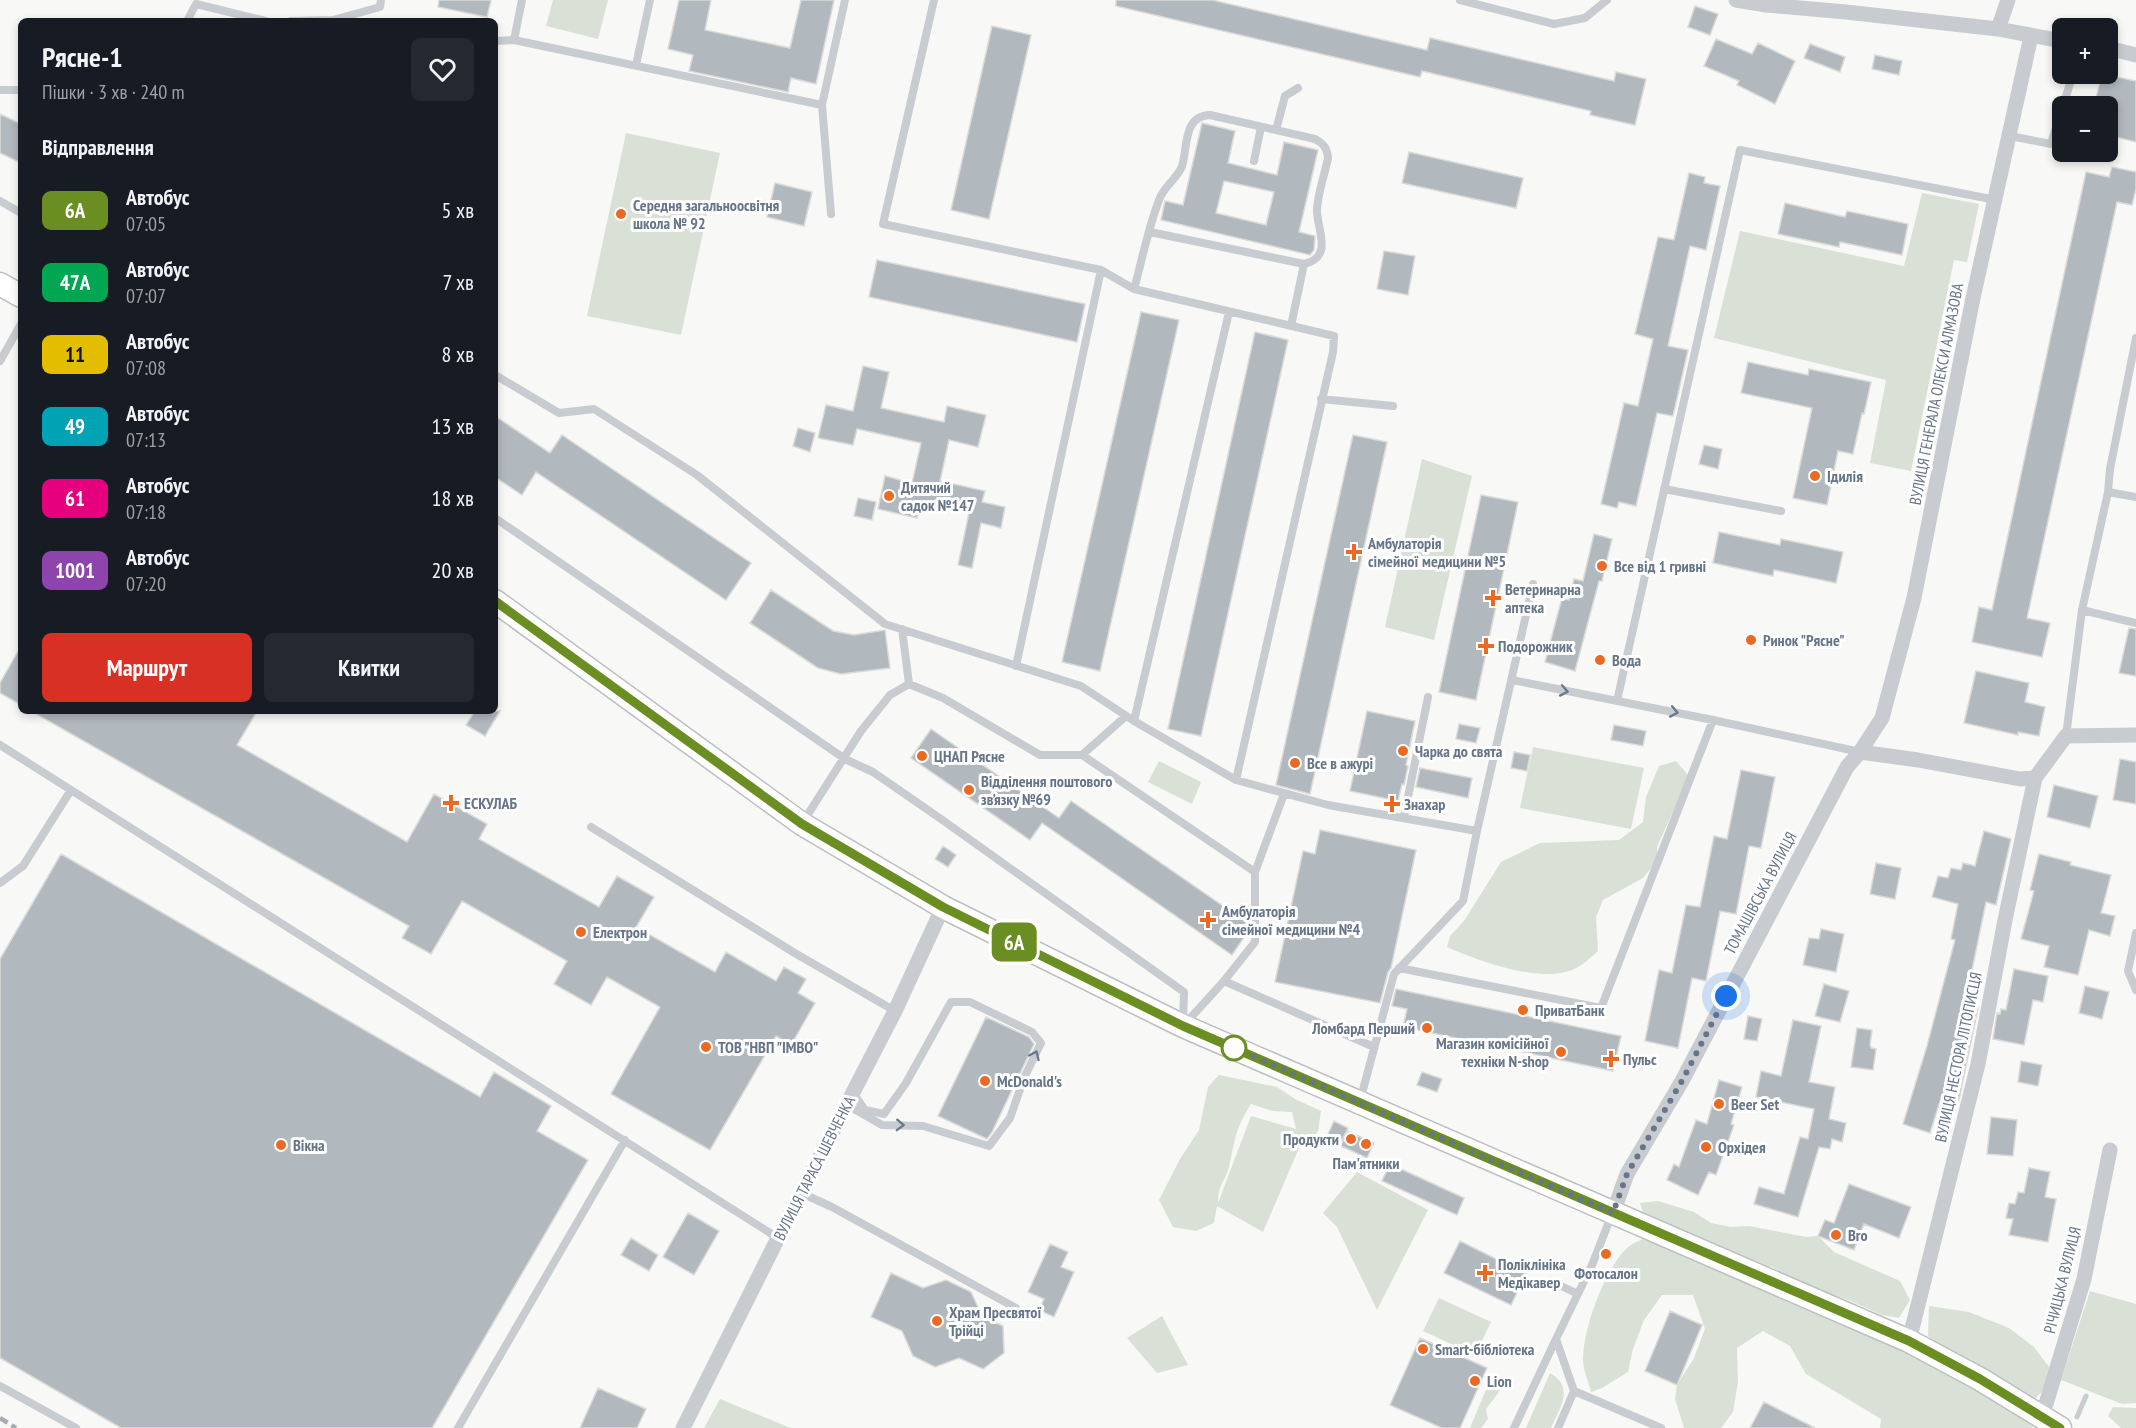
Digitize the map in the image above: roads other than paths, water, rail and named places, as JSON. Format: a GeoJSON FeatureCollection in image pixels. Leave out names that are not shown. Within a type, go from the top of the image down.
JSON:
{"type":"FeatureCollection","features":[{"type":"Feature","properties":{"kind":"main road"},"geometry":{"type":"LineString","coordinates":[[0,284],[18,294]]}},
{"type":"Feature","properties":{"kind":"main road"},"geometry":{"type":"LineString","coordinates":[[498,603],[802,824],[943,907],[1183,1026],[1909,1341],[1980,1379],[2051,1422]]}},
{"type":"Feature","properties":{"kind":"street"},"geometry":{"type":"LineString","coordinates":[[1736,0],[1848,6],[2052,39]]}},
{"type":"Feature","properties":{"kind":"street"},"geometry":{"type":"LineString","coordinates":[[1998,29],[2008,0]]}},
{"type":"Feature","properties":{"kind":"street","name":"ВУЛИЦЯ ГЕНЕРАЛА ОЛЕКСИ АЛМАЗОВА"},"geometry":{"type":"LineString","coordinates":[[1860,752],[1882,718],[1914,598],[1973,298],[2031,36]]}},
{"type":"Feature","properties":{"kind":"street"},"geometry":{"type":"LineString","coordinates":[[2118,50],[2136,55]]}},
{"type":"Feature","properties":{"kind":"street"},"geometry":{"type":"LineString","coordinates":[[1860,752],[2020,779],[2035,778],[2066,736],[2136,735]]}},
{"type":"Feature","properties":{"kind":"street","name":"ТОМАШІВСЬКА ВУЛИЦЯ"},"geometry":{"type":"LineString","coordinates":[[1613,1213],[1627,1174],[1682,1081],[1847,767],[1860,752]]}},
{"type":"Feature","properties":{"kind":"street","name":"ВУЛИЦЯ НЕСТОРА ЛІТОПИСЦЯ"},"geometry":{"type":"LineString","coordinates":[[1909,1341],[1978,1064],[2035,778]]}},
{"type":"Feature","properties":{"kind":"street","name":"ВУЛИЦЯ ТАРАСА ШЕВЧЕНКА"},"geometry":{"type":"LineString","coordinates":[[683,1428],[895,1011],[943,907]]}},
{"type":"Feature","properties":{"kind":"street","name":"РІЧИЦЬКА ВУЛИЦЯ"},"geometry":{"type":"LineString","coordinates":[[2051,1422],[2084,1279],[2110,1150]]}},
{"type":"Feature","properties":{"kind":"lane"},"geometry":{"type":"LineString","coordinates":[[340,18],[380,7],[381,0]]}},
{"type":"Feature","properties":{"kind":"lane"},"geometry":{"type":"LineString","coordinates":[[514,40],[522,0]]}},
{"type":"Feature","properties":{"kind":"lane"},"geometry":{"type":"LineString","coordinates":[[636,66],[650,0]]}},
{"type":"Feature","properties":{"kind":"lane"},"geometry":{"type":"LineString","coordinates":[[831,214],[822,105],[845,0]]}},
{"type":"Feature","properties":{"kind":"lane"},"geometry":{"type":"LineString","coordinates":[[934,0],[883,224],[1101,270],[1134,289],[1334,336],[1333,352],[1236,780]]}},
{"type":"Feature","properties":{"kind":"lane"},"geometry":{"type":"LineString","coordinates":[[1460,0],[1554,24],[1584,18],[1607,0]]}},
{"type":"Feature","properties":{"kind":"lane"},"geometry":{"type":"LineString","coordinates":[[188,18],[193,2],[254,18]]}},
{"type":"Feature","properties":{"kind":"lane"},"geometry":{"type":"LineString","coordinates":[[498,41],[514,40],[822,105]]}},
{"type":"Feature","properties":{"kind":"lane"},"geometry":{"type":"LineString","coordinates":[[1276,130],[1285,96],[1298,88]]}},
{"type":"Feature","properties":{"kind":"lane"},"geometry":{"type":"LineString","coordinates":[[0,90],[18,90]]}},
{"type":"Feature","properties":{"kind":"lane"},"geometry":{"type":"LineString","coordinates":[[1134,289],[1159,198],[1181,168],[1194,120],[1201,115],[1210,115],[1262,126],[1315,139],[1323,143],[1328,150],[1317,211],[1323,239],[1317,257],[1312,262],[1304,264],[1150,232]]}},
{"type":"Feature","properties":{"kind":"lane"},"geometry":{"type":"LineString","coordinates":[[1254,161],[1262,126]]}},
{"type":"Feature","properties":{"kind":"lane"},"geometry":{"type":"LineString","coordinates":[[2010,136],[2051,144],[2052,141]]}},
{"type":"Feature","properties":{"kind":"lane"},"geometry":{"type":"LineString","coordinates":[[1617,701],[1740,150],[1996,200]]}},
{"type":"Feature","properties":{"kind":"lane"},"geometry":{"type":"LineString","coordinates":[[0,201],[18,211]]}},
{"type":"Feature","properties":{"kind":"lane"},"geometry":{"type":"LineString","coordinates":[[1291,326],[1304,264]]}},
{"type":"Feature","properties":{"kind":"lane"},"geometry":{"type":"LineString","coordinates":[[1016,666],[1101,270]]}},
{"type":"Feature","properties":{"kind":"lane"},"geometry":{"type":"LineString","coordinates":[[1134,721],[1229,312]]}},
{"type":"Feature","properties":{"kind":"lane"},"geometry":{"type":"LineString","coordinates":[[0,361],[18,329]]}},
{"type":"Feature","properties":{"kind":"lane"},"geometry":{"type":"LineString","coordinates":[[2066,736],[2082,610],[2108,492],[2110,469],[2136,338]]}},
{"type":"Feature","properties":{"kind":"lane"},"geometry":{"type":"LineString","coordinates":[[498,377],[559,413],[594,409],[697,475],[885,624],[1081,687],[1134,721],[1236,780],[1328,805],[1477,831]]}},
{"type":"Feature","properties":{"kind":"lane"},"geometry":{"type":"LineString","coordinates":[[1322,399],[1393,406]]}},
{"type":"Feature","properties":{"kind":"lane"},"geometry":{"type":"LineString","coordinates":[[1664,489],[1781,511]]}},
{"type":"Feature","properties":{"kind":"lane"},"geometry":{"type":"LineString","coordinates":[[2108,492],[2136,497]]}},
{"type":"Feature","properties":{"kind":"lane"},"geometry":{"type":"LineString","coordinates":[[498,520],[845,759],[873,772],[932,812],[1184,992],[1183,1026]]}},
{"type":"Feature","properties":{"kind":"lane"},"geometry":{"type":"LineString","coordinates":[[1360,1102],[1394,974],[1463,901],[1533,584]]}},
{"type":"Feature","properties":{"kind":"lane"},"geometry":{"type":"LineString","coordinates":[[2082,610],[2136,622]]}},
{"type":"Feature","properties":{"kind":"lane"},"geometry":{"type":"LineString","coordinates":[[902,629],[909,684]]}},
{"type":"Feature","properties":{"kind":"lane"},"geometry":{"type":"LineString","coordinates":[[1512,680],[1860,752]]}},
{"type":"Feature","properties":{"kind":"lane"},"geometry":{"type":"LineString","coordinates":[[802,824],[861,731],[890,695],[909,684]]}},
{"type":"Feature","properties":{"kind":"lane"},"geometry":{"type":"LineString","coordinates":[[909,684],[942,698],[1040,754],[1082,756],[1255,872]]}},
{"type":"Feature","properties":{"kind":"lane"},"geometry":{"type":"LineString","coordinates":[[1404,817],[1428,697]]}},
{"type":"Feature","properties":{"kind":"lane"},"geometry":{"type":"LineString","coordinates":[[1082,756],[1126,716]]}},
{"type":"Feature","properties":{"kind":"lane"},"geometry":{"type":"LineString","coordinates":[[1399,968],[1601,1008],[1713,720]]}},
{"type":"Feature","properties":{"kind":"lane"},"geometry":{"type":"LineString","coordinates":[[0,745],[778,1238]]}},
{"type":"Feature","properties":{"kind":"lane"},"geometry":{"type":"LineString","coordinates":[[0,883],[23,866],[71,790]]}},
{"type":"Feature","properties":{"kind":"lane"},"geometry":{"type":"LineString","coordinates":[[1183,1026],[1224,981],[1255,942],[1255,872],[1284,794]]}},
{"type":"Feature","properties":{"kind":"lane"},"geometry":{"type":"LineString","coordinates":[[591,827],[793,952],[895,1011]]}},
{"type":"Feature","properties":{"kind":"lane"},"geometry":{"type":"LineString","coordinates":[[2136,933],[2128,971],[2136,990]]}},
{"type":"Feature","properties":{"kind":"lane"},"geometry":{"type":"LineString","coordinates":[[1224,981],[1374,1047]]}},
{"type":"Feature","properties":{"kind":"lane"},"geometry":{"type":"LineString","coordinates":[[951,1002],[970,1002],[1032,1032],[1041,1043],[1024,1078],[1010,1118],[990,1146],[923,1126],[882,1125],[850,1099],[865,1110],[884,1114],[906,1083],[951,1002]]}},
{"type":"Feature","properties":{"kind":"lane"},"geometry":{"type":"LineString","coordinates":[[458,1428],[625,1140]]}},
{"type":"Feature","properties":{"kind":"lane"},"geometry":{"type":"LineString","coordinates":[[801,1193],[832,1207],[1016,1308]]}},
{"type":"Feature","properties":{"kind":"lane"},"geometry":{"type":"LineString","coordinates":[[1514,1428],[1578,1294],[1613,1213]]}},
{"type":"Feature","properties":{"kind":"lane"},"geometry":{"type":"LineString","coordinates":[[1551,1281],[1578,1294]]}},
{"type":"Feature","properties":{"kind":"lane"},"geometry":{"type":"LineString","coordinates":[[1556,1339],[1574,1391],[1558,1428]]}},
{"type":"Feature","properties":{"kind":"lane"},"geometry":{"type":"LineString","coordinates":[[0,1386],[76,1428]]}},
{"type":"Feature","properties":{"kind":"lane"},"geometry":{"type":"LineString","coordinates":[[1574,1391],[1661,1428]]}},
{"type":"Feature","properties":{"kind":"waterway"},"geometry":{"type":"LineString","coordinates":[[2077,1417],[2086,1396]]}},
{"type":"Feature","properties":{"kind":"railway"},"geometry":{"type":"LineString","coordinates":[[0,1418],[16,1428]]}},
{"type":"Feature","properties":{"kind":"place","name":"Середня загальноосвітня школа № 92"},"geometry":{"type":"Point","coordinates":[621,214]}},
{"type":"Feature","properties":{"kind":"place","name":"Ідилія"},"geometry":{"type":"Point","coordinates":[1815,476]}},
{"type":"Feature","properties":{"kind":"place","name":"Дитячий садок №147"},"geometry":{"type":"Point","coordinates":[889,496]}},
{"type":"Feature","properties":{"kind":"place","name":"Амбулаторія сімейної медицини №5"},"geometry":{"type":"Point","coordinates":[1354,552]}},
{"type":"Feature","properties":{"kind":"place","name":"Все від 1 гривні"},"geometry":{"type":"Point","coordinates":[1602,566]}},
{"type":"Feature","properties":{"kind":"place","name":"Ветеринарна аптека"},"geometry":{"type":"Point","coordinates":[1493,598]}},
{"type":"Feature","properties":{"kind":"place","name":"Ринок \"Рясне\""},"geometry":{"type":"Point","coordinates":[1751,640]}},
{"type":"Feature","properties":{"kind":"place","name":"Подорожник"},"geometry":{"type":"Point","coordinates":[1486,646]}},
{"type":"Feature","properties":{"kind":"place","name":"Вода"},"geometry":{"type":"Point","coordinates":[1600,660]}},
{"type":"Feature","properties":{"kind":"place","name":"Чарка до свята"},"geometry":{"type":"Point","coordinates":[1403,751]}},
{"type":"Feature","properties":{"kind":"place","name":"ЦНАП Рясне"},"geometry":{"type":"Point","coordinates":[922,756]}},
{"type":"Feature","properties":{"kind":"place","name":"Все в ажурі"},"geometry":{"type":"Point","coordinates":[1295,763]}},
{"type":"Feature","properties":{"kind":"place","name":"Відділення поштового зв’язку №69"},"geometry":{"type":"Point","coordinates":[969,790]}},
{"type":"Feature","properties":{"kind":"place","name":"ЕСКУЛАБ"},"geometry":{"type":"Point","coordinates":[451,803]}},
{"type":"Feature","properties":{"kind":"place","name":"Знахар"},"geometry":{"type":"Point","coordinates":[1392,804]}},
{"type":"Feature","properties":{"kind":"place","name":"Амбулаторія сімейної медицини №4"},"geometry":{"type":"Point","coordinates":[1208,920]}},
{"type":"Feature","properties":{"kind":"place","name":"Електрон"},"geometry":{"type":"Point","coordinates":[581,932]}},
{"type":"Feature","properties":{"kind":"place","name":"ПриватБанк"},"geometry":{"type":"Point","coordinates":[1523,1010]}},
{"type":"Feature","properties":{"kind":"place","name":"Ломбард Перший"},"geometry":{"type":"Point","coordinates":[1427,1028]}},
{"type":"Feature","properties":{"kind":"place","name":"ТОВ \"НВП \"ІМВО\""},"geometry":{"type":"Point","coordinates":[706,1047]}},
{"type":"Feature","properties":{"kind":"place","name":"Магазин комісійної техніки N-shop"},"geometry":{"type":"Point","coordinates":[1561,1052]}},
{"type":"Feature","properties":{"kind":"place","name":"Пульс"},"geometry":{"type":"Point","coordinates":[1611,1059]}},
{"type":"Feature","properties":{"kind":"place","name":"McDonald's"},"geometry":{"type":"Point","coordinates":[985,1081]}},
{"type":"Feature","properties":{"kind":"place","name":"Beer Set"},"geometry":{"type":"Point","coordinates":[1719,1104]}},
{"type":"Feature","properties":{"kind":"place","name":"Продукти"},"geometry":{"type":"Point","coordinates":[1351,1139]}},
{"type":"Feature","properties":{"kind":"place","name":"Пам'ятники"},"geometry":{"type":"Point","coordinates":[1366,1144]}},
{"type":"Feature","properties":{"kind":"place","name":"Вікна"},"geometry":{"type":"Point","coordinates":[281,1145]}},
{"type":"Feature","properties":{"kind":"place","name":"Орхідея"},"geometry":{"type":"Point","coordinates":[1706,1147]}},
{"type":"Feature","properties":{"kind":"place","name":"Bro"},"geometry":{"type":"Point","coordinates":[1836,1235]}},
{"type":"Feature","properties":{"kind":"place","name":"Фотосалон"},"geometry":{"type":"Point","coordinates":[1606,1254]}},
{"type":"Feature","properties":{"kind":"place","name":"Поліклініка Медікавер"},"geometry":{"type":"Point","coordinates":[1485,1273]}},
{"type":"Feature","properties":{"kind":"place","name":"Храм Пресвятої Трійці"},"geometry":{"type":"Point","coordinates":[937,1321]}},
{"type":"Feature","properties":{"kind":"place","name":"Smart-бібліотека"},"geometry":{"type":"Point","coordinates":[1423,1349]}},
{"type":"Feature","properties":{"kind":"place","name":"Lion"},"geometry":{"type":"Point","coordinates":[1475,1381]}}]}
